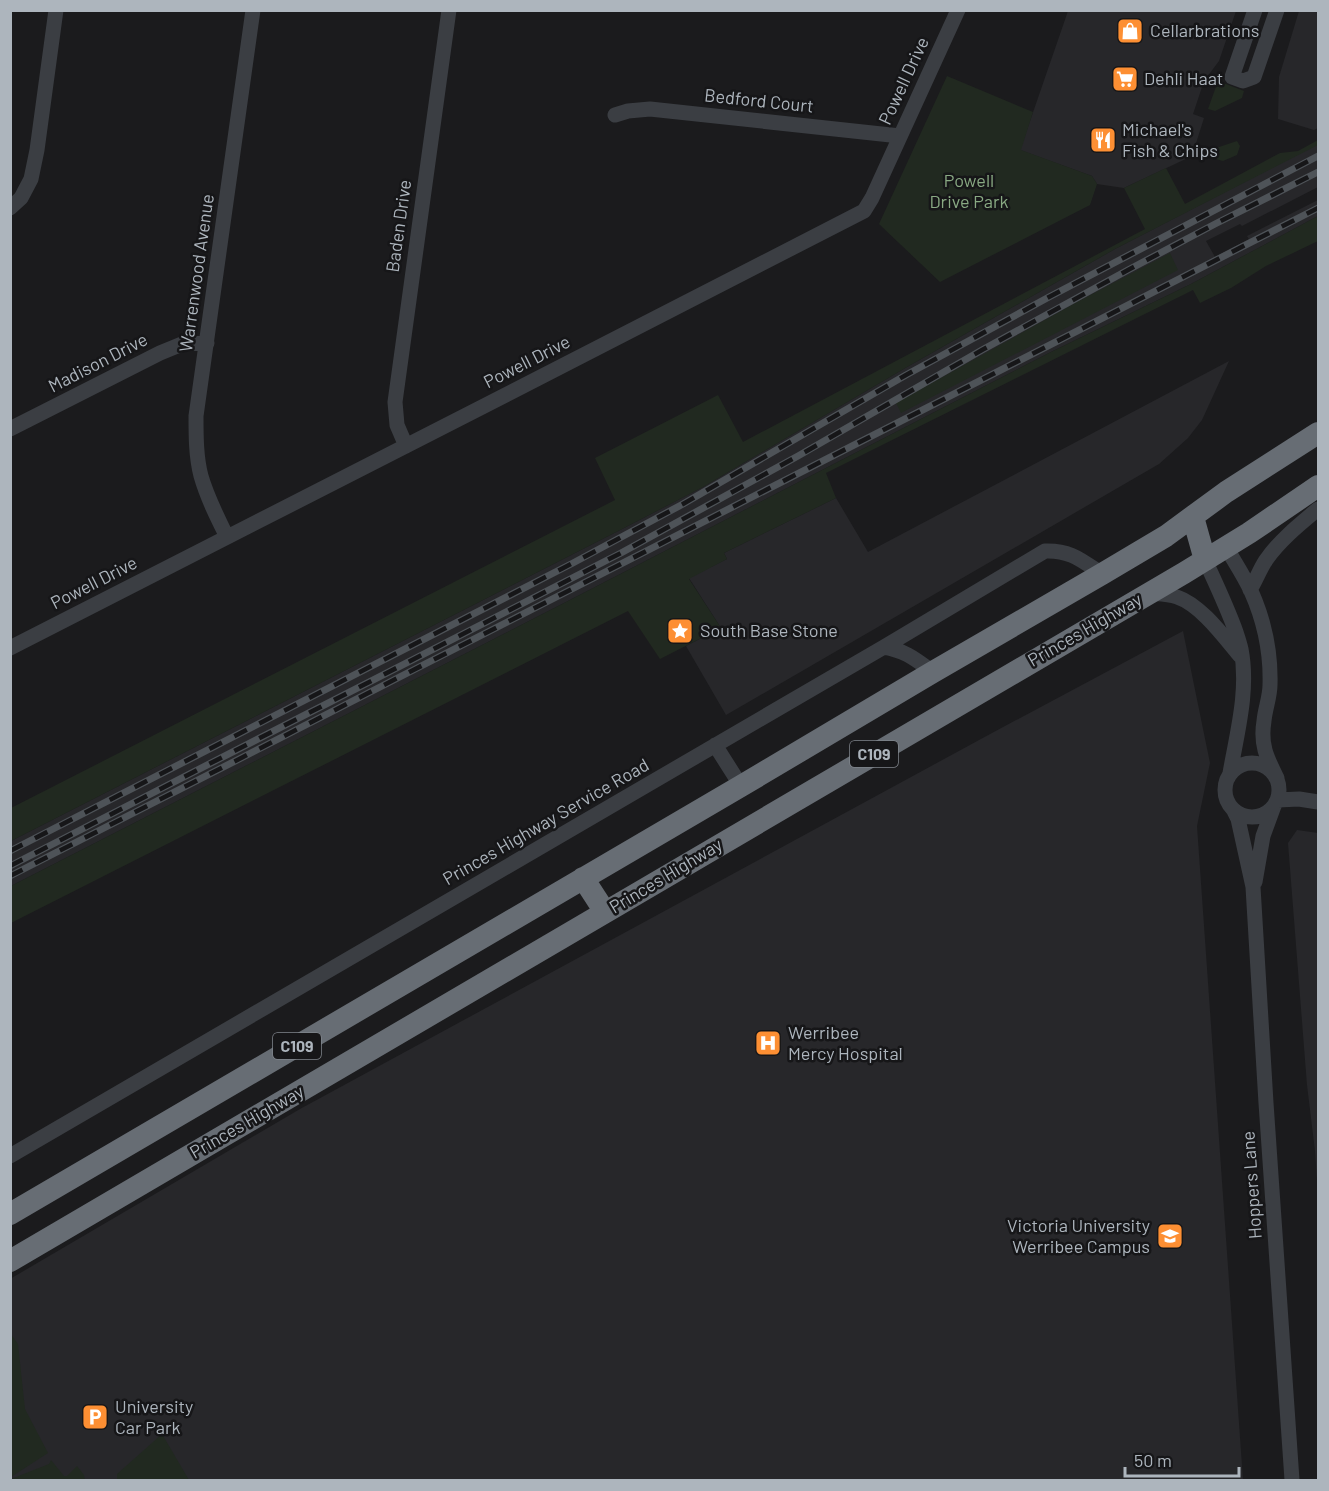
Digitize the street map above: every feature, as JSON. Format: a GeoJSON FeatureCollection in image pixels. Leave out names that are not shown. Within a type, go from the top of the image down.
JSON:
{"type":"FeatureCollection","features":[{"type":"Feature","properties":{"kind":"highway","name":"C109"},"geometry":{"type":"LineString","coordinates":[[10,1214],[1166,536],[1226,492],[1318,433]]}},
{"type":"Feature","properties":{"kind":"highway","name":"Princes Highway"},"geometry":{"type":"LineString","coordinates":[[10,1261],[1250,533],[1318,486]]}},
{"type":"Feature","properties":{"kind":"highway"},"geometry":{"type":"LineString","coordinates":[[1193,517],[1226,547]]}},
{"type":"Feature","properties":{"kind":"highway"},"geometry":{"type":"LineString","coordinates":[[1193,517],[1204,560]]}},
{"type":"Feature","properties":{"kind":"highway"},"geometry":{"type":"LineString","coordinates":[[741,786],[765,817]]}},
{"type":"Feature","properties":{"kind":"highway"},"geometry":{"type":"LineString","coordinates":[[584,878],[605,912]]}},
{"type":"Feature","properties":{"kind":"street"},"geometry":{"type":"LineString","coordinates":[[10,208],[21,198],[31,178],[37,150],[56,10]]}},
{"type":"Feature","properties":{"kind":"street","name":"Warrenwood Avenue"},"geometry":{"type":"LineString","coordinates":[[227,537],[201,475],[196,446],[196,416],[253,10]]}},
{"type":"Feature","properties":{"kind":"street","name":"Baden Drive"},"geometry":{"type":"LineString","coordinates":[[406,446],[397,425],[395,402],[449,10]]}},
{"type":"Feature","properties":{"kind":"street","name":"Powell Drive"},"geometry":{"type":"LineString","coordinates":[[10,648],[864,211],[958,10]]}},
{"type":"Feature","properties":{"kind":"street"},"geometry":{"type":"LineString","coordinates":[[1255,10],[1232,77],[1243,81],[1254,77],[1277,10]]}},
{"type":"Feature","properties":{"kind":"street","name":"Bedford Court"},"geometry":{"type":"LineString","coordinates":[[615,115],[650,109],[900,136]]}},
{"type":"Feature","properties":{"kind":"street","name":"Madison Drive"},"geometry":{"type":"LineString","coordinates":[[10,429],[160,353],[182,344],[207,343]]}},
{"type":"Feature","properties":{"kind":"street"},"geometry":{"type":"LineString","coordinates":[[1250,590],[1271,554],[1295,529],[1318,510]]}},
{"type":"Feature","properties":{"kind":"street"},"geometry":{"type":"LineString","coordinates":[[1226,547],[1250,590],[1264,627],[1270,687],[1263,737],[1265,753],[1277,792]]}},
{"type":"Feature","properties":{"kind":"street","name":"Princes Highway Service Road"},"geometry":{"type":"LineString","coordinates":[[10,1156],[716,746],[1046,551],[1071,554],[1102,574]]}},
{"type":"Feature","properties":{"kind":"street"},"geometry":{"type":"LineString","coordinates":[[1204,560],[1218,586],[1241,649],[1243,697],[1230,773]]}},
{"type":"Feature","properties":{"kind":"street"},"geometry":{"type":"LineString","coordinates":[[1148,593],[1178,597],[1187,602],[1211,620],[1242,658]]}},
{"type":"Feature","properties":{"kind":"street"},"geometry":{"type":"LineString","coordinates":[[884,647],[908,654],[933,672]]}},
{"type":"Feature","properties":{"kind":"street"},"geometry":{"type":"LineString","coordinates":[[716,746],[741,786]]}},
{"type":"Feature","properties":{"kind":"street"},"geometry":{"type":"LineString","coordinates":[[1230,773],[1246,763],[1264,765],[1272,771],[1277,792],[1268,813],[1250,818],[1234,811]]}},
{"type":"Feature","properties":{"kind":"street","name":"Hoppers Lane"},"geometry":{"type":"LineString","coordinates":[[1230,773],[1225,782],[1225,794],[1229,806],[1238,819],[1253,887],[1263,1070],[1292,1480]]}},
{"type":"Feature","properties":{"kind":"street"},"geometry":{"type":"LineString","coordinates":[[1277,792],[1318,802]]}},
{"type":"Feature","properties":{"kind":"street","name":"Hoppers Lane"},"geometry":{"type":"LineString","coordinates":[[1253,887],[1263,836],[1277,792]]}},
{"type":"Feature","properties":{"kind":"shaded area"},"geometry":{"type":"Polygon","coordinates":[[[1068,11],[1236,11],[1219,61],[1204,81],[1193,114],[1204,118],[1192,156],[1124,188],[1097,184],[1092,176],[1020,150],[1068,11]]]}},
{"type":"Feature","properties":{"kind":"shaded area"},"geometry":{"type":"Polygon","coordinates":[[[1299,11],[1318,11],[1318,128],[1314,130],[1278,119],[1279,77],[1299,11]]]}},
{"type":"Feature","properties":{"kind":"shaded area"},"geometry":{"type":"Polygon","coordinates":[[[1318,144],[1318,187],[1242,226],[1240,224],[1206,241],[1215,257],[1249,239],[1247,236],[1318,200],[1318,216],[1191,284],[1051,352],[11,886],[11,841],[703,487],[907,367],[1115,249],[1318,144]]]}},
{"type":"Feature","properties":{"kind":"shaded area"},"geometry":{"type":"Polygon","coordinates":[[[1229,361],[1202,420],[1188,438],[1159,464],[726,715],[686,646],[721,628],[689,578],[727,559],[724,553],[836,498],[868,552],[1229,361]]]}},
{"type":"Feature","properties":{"kind":"shaded area","name":"Werribee Mercy Hospital"},"geometry":{"type":"Polygon","coordinates":[[[1183,631],[1210,763],[1197,826],[1243,1480],[11,1480],[10,1279],[300,1109],[1183,631]]]}},
{"type":"Feature","properties":{"kind":"shaded area"},"geometry":{"type":"Polygon","coordinates":[[[1297,830],[1318,833],[1318,1194],[1288,843],[1297,830]]]}},
{"type":"Feature","properties":{"kind":"green space","name":"Powell Drive Park"},"geometry":{"type":"Polygon","coordinates":[[[947,76],[1033,112],[1021,150],[1092,176],[1097,184],[1090,205],[940,282],[879,224],[947,76]]]}},
{"type":"Feature","properties":{"kind":"green space"},"geometry":{"type":"Polygon","coordinates":[[[1218,81],[1244,91],[1242,98],[1215,111],[1208,109],[1218,81]]]}},
{"type":"Feature","properties":{"kind":"green space"},"geometry":{"type":"Polygon","coordinates":[[[1318,140],[1318,145],[1115,249],[907,367],[703,487],[11,841],[11,808],[615,500],[595,458],[718,395],[743,442],[1145,229],[1124,188],[1166,168],[1185,204],[1280,153],[1298,151],[1318,140]]]}},
{"type":"Feature","properties":{"kind":"green space"},"geometry":{"type":"Polygon","coordinates":[[[1237,141],[1240,146],[1237,155],[1223,161],[1212,158],[1216,148],[1237,141]]]}},
{"type":"Feature","properties":{"kind":"green space"},"geometry":{"type":"Polygon","coordinates":[[[1318,216],[1318,241],[1266,266],[1231,288],[1200,303],[1193,290],[826,473],[836,498],[724,553],[727,559],[689,579],[721,628],[660,659],[628,611],[11,923],[11,886],[1051,352],[1191,284],[1318,216]]]}},
{"type":"Feature","properties":{"kind":"green space"},"geometry":{"type":"Polygon","coordinates":[[[1170,253],[1178,270],[901,413],[896,403],[1170,253]]]}},
{"type":"Feature","properties":{"kind":"green space"},"geometry":{"type":"Polygon","coordinates":[[[10,1333],[18,1344],[25,1409],[48,1453],[11,1477],[10,1333]]]}},
{"type":"Feature","properties":{"kind":"green space"},"geometry":{"type":"Polygon","coordinates":[[[162,1434],[189,1480],[117,1480],[117,1474],[162,1434]]]}},
{"type":"Feature","properties":{"kind":"green space"},"geometry":{"type":"Polygon","coordinates":[[[51,1460],[64,1476],[67,1476],[77,1466],[85,1480],[11,1480],[49,1464],[51,1460]]]}},
{"type":"Feature","properties":{"kind":"railway"},"geometry":{"type":"LineString","coordinates":[[10,851],[573,563],[683,504],[906,375],[1318,156]]}},
{"type":"Feature","properties":{"kind":"railway"},"geometry":{"type":"LineString","coordinates":[[10,866],[621,553],[1128,270],[1318,172]]}},
{"type":"Feature","properties":{"kind":"railway"},"geometry":{"type":"LineString","coordinates":[[10,876],[1318,208]]}},
{"type":"Feature","properties":{"kind":"place","name":"Cellarbrations"},"geometry":{"type":"Point","coordinates":[1130,31]}},
{"type":"Feature","properties":{"kind":"place","name":"Dehli Haat"},"geometry":{"type":"Point","coordinates":[1125,79]}},
{"type":"Feature","properties":{"kind":"place","name":"Michael's Fish & Chips"},"geometry":{"type":"Point","coordinates":[1103,140]}},
{"type":"Feature","properties":{"kind":"place","name":"South Base Stone"},"geometry":{"type":"Point","coordinates":[680,631]}},
{"type":"Feature","properties":{"kind":"place","name":"Werribee Mercy Hospital"},"geometry":{"type":"Point","coordinates":[768,1043]}},
{"type":"Feature","properties":{"kind":"place","name":"Victoria University Werribee Campus"},"geometry":{"type":"Point","coordinates":[1170,1236]}},
{"type":"Feature","properties":{"kind":"place","name":"University Car Park"},"geometry":{"type":"Point","coordinates":[95,1417]}}]}
